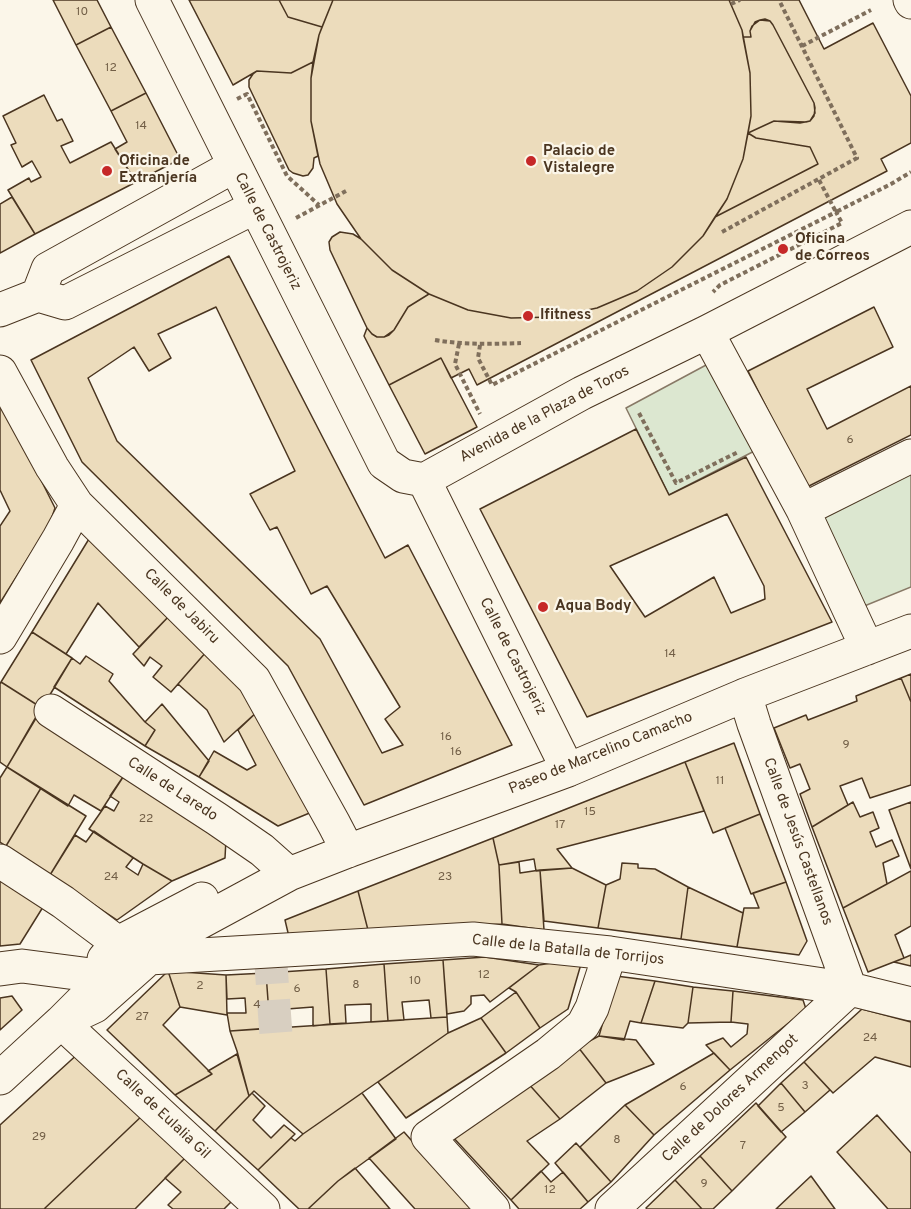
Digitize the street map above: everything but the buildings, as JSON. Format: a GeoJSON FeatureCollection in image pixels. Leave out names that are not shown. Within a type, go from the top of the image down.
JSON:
{"type":"FeatureCollection","features":[{"type":"Feature","properties":{"kind":"street","name":"Calle de Castrojeriz"},"geometry":{"type":"LineString","coordinates":[[152,0],[384,463],[403,476],[424,480],[568,770]]}},
{"type":"Feature","properties":{"kind":"street"},"geometry":{"type":"LineString","coordinates":[[38,295],[48,269],[234,166]]}},
{"type":"Feature","properties":{"kind":"street"},"geometry":{"type":"LineString","coordinates":[[0,310],[38,295],[65,303],[255,207]]}},
{"type":"Feature","properties":{"kind":"street","name":"Avenida de la Plaza de Toros"},"geometry":{"type":"LineString","coordinates":[[424,480],[582,393],[707,332],[911,227]]}},
{"type":"Feature","properties":{"kind":"street"},"geometry":{"type":"LineString","coordinates":[[707,332],[804,510],[867,648]]}},
{"type":"Feature","properties":{"kind":"street","name":"Calle de Jabiru"},"geometry":{"type":"LineString","coordinates":[[0,372],[52,467],[77,505],[254,680],[348,851]]}},
{"type":"Feature","properties":{"kind":"street"},"geometry":{"type":"LineString","coordinates":[[804,510],[911,456]]}},
{"type":"Feature","properties":{"kind":"street"},"geometry":{"type":"LineString","coordinates":[[0,637],[77,505]]}},
{"type":"Feature","properties":{"kind":"street","name":"Paseo de Marcelino Camacho"},"geometry":{"type":"LineString","coordinates":[[61,1022],[95,1006],[149,958],[191,927],[290,874],[568,770],[745,695],[911,631]]}},
{"type":"Feature","properties":{"kind":"street","name":"Calle de Jesús Castellanos"},"geometry":{"type":"LineString","coordinates":[[745,695],[850,989]]}},
{"type":"Feature","properties":{"kind":"street","name":"Calle de Laredo"},"geometry":{"type":"LineString","coordinates":[[51,711],[217,819],[262,850],[290,874]]}},
{"type":"Feature","properties":{"kind":"street"},"geometry":{"type":"LineString","coordinates":[[0,861],[63,902],[118,943]]}},
{"type":"Feature","properties":{"kind":"street","name":"Paseo de Marcelino Camacho"},"geometry":{"type":"LineString","coordinates":[[0,1078],[61,1022],[94,981],[118,965],[118,943],[230,884],[290,874]]}},
{"type":"Feature","properties":{"kind":"street","name":"Calle de la Batalla de Torrijos"},"geometry":{"type":"LineString","coordinates":[[149,958],[473,939],[610,953],[850,989],[911,1004]]}},
{"type":"Feature","properties":{"kind":"street"},"geometry":{"type":"LineString","coordinates":[[493,1209],[428,1137],[548,1054],[583,1025],[592,1008],[610,953]]}},
{"type":"Feature","properties":{"kind":"street"},"geometry":{"type":"LineString","coordinates":[[0,969],[22,966],[94,981]]}},
{"type":"Feature","properties":{"kind":"street","name":"Calle de Dolores Armengot"},"geometry":{"type":"LineString","coordinates":[[612,1209],[850,989]]}},
{"type":"Feature","properties":{"kind":"street","name":"Calle de Eulalia Gil"},"geometry":{"type":"LineString","coordinates":[[61,1022],[262,1208]]}},
{"type":"Feature","properties":{"kind":"path"},"geometry":{"type":"LineString","coordinates":[[731,4],[740,0]]}},
{"type":"Feature","properties":{"kind":"path"},"geometry":{"type":"LineString","coordinates":[[722,232],[857,158],[779,0]]}},
{"type":"Feature","properties":{"kind":"path"},"geometry":{"type":"LineString","coordinates":[[802,46],[871,10]]}},
{"type":"Feature","properties":{"kind":"path"},"geometry":{"type":"LineString","coordinates":[[228,103],[248,94],[287,176],[319,205]]}},
{"type":"Feature","properties":{"kind":"path"},"geometry":{"type":"LineString","coordinates":[[480,345],[478,358],[492,385],[911,172]]}},
{"type":"Feature","properties":{"kind":"path"},"geometry":{"type":"LineString","coordinates":[[712,293],[720,285],[842,223],[819,180]]}},
{"type":"Feature","properties":{"kind":"path"},"geometry":{"type":"LineString","coordinates":[[301,215],[346,191]]}},
{"type":"Feature","properties":{"kind":"path"},"geometry":{"type":"LineString","coordinates":[[435,340],[480,345],[521,343]]}},
{"type":"Feature","properties":{"kind":"path"},"geometry":{"type":"LineString","coordinates":[[459,344],[455,364],[480,416]]}},
{"type":"Feature","properties":{"kind":"path"},"geometry":{"type":"LineString","coordinates":[[639,413],[676,483],[744,449]]}},
{"type":"Feature","properties":{"kind":"green space"},"geometry":{"type":"Polygon","coordinates":[[[721,357],[768,444],[669,495],[626,408],[721,357]]]}},
{"type":"Feature","properties":{"kind":"green space"},"geometry":{"type":"Polygon","coordinates":[[[911,465],[911,587],[857,609],[812,515],[911,465]]]}},
{"type":"Feature","properties":{"kind":"tunnel"},"geometry":{"type":"LineString","coordinates":[[270,951],[276,1035]]}},
{"type":"Feature","properties":{"kind":"place","name":"Palacio de Vistalegre"},"geometry":{"type":"Point","coordinates":[531,161]}},
{"type":"Feature","properties":{"kind":"place","name":"Oficina de Extranjería"},"geometry":{"type":"Point","coordinates":[107,171]}},
{"type":"Feature","properties":{"kind":"place","name":"Oficina de Correos"},"geometry":{"type":"Point","coordinates":[783,249]}},
{"type":"Feature","properties":{"kind":"place","name":"Ifitness"},"geometry":{"type":"Point","coordinates":[528,316]}},
{"type":"Feature","properties":{"kind":"place","name":"Aqua Body"},"geometry":{"type":"Point","coordinates":[543,607]}}]}
